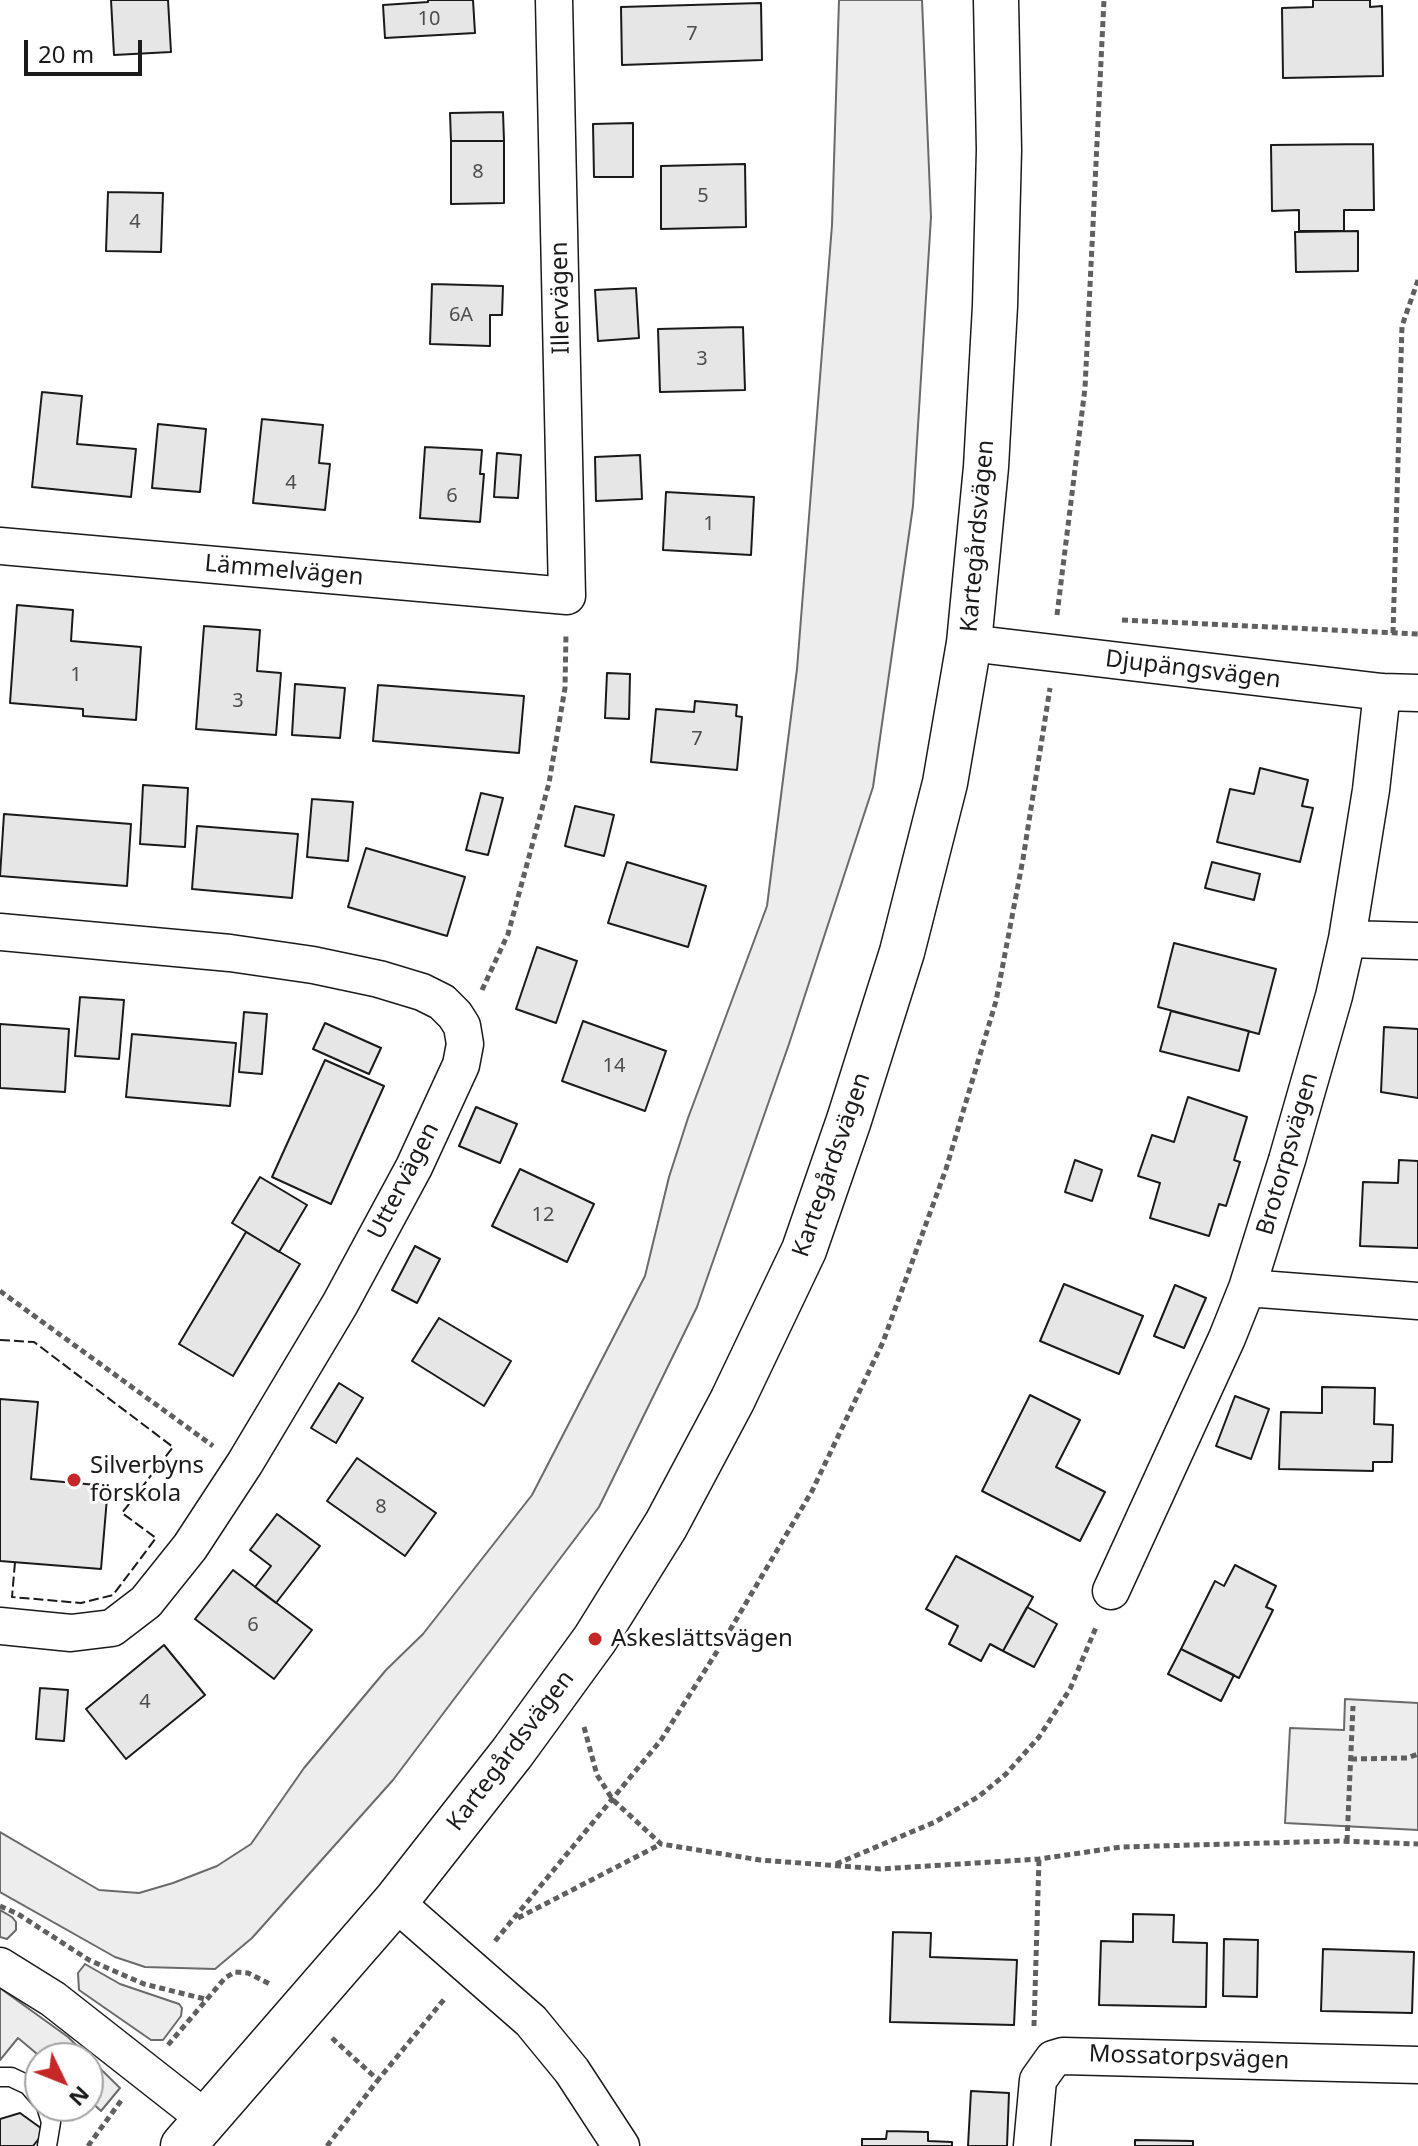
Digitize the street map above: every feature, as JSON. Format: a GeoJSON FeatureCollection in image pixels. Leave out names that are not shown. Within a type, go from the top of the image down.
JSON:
{"type":"FeatureCollection","features":[{"type":"Feature","properties":{"kind":"street","name":"Illervägen"},"geometry":{"type":"LineString","coordinates":[[554,0],[567,596]]}},
{"type":"Feature","properties":{"kind":"street","name":"Kartegårdsvägen"},"geometry":{"type":"LineString","coordinates":[[195,2132],[395,1902],[512,1753],[595,1639],[666,1525],[732,1401],[804,1250],[902,952],[945,783],[969,643],[986,467],[995,306],[999,150],[996,0]]}},
{"type":"Feature","properties":{"kind":"street","name":"Lämmelvägen"},"geometry":{"type":"LineString","coordinates":[[0,546],[567,596]]}},
{"type":"Feature","properties":{"kind":"street","name":"Djupängsvägen"},"geometry":{"type":"LineString","coordinates":[[969,643],[1382,692],[1418,693]]}},
{"type":"Feature","properties":{"kind":"street","name":"Brotorpsvägen"},"geometry":{"type":"LineString","coordinates":[[1111,1591],[1179,1448],[1247,1288],[1330,1011],[1347,939],[1371,790],[1382,692]]}},
{"type":"Feature","properties":{"kind":"street"},"geometry":{"type":"LineString","coordinates":[[0,932],[230,953],[313,965],[422,992],[442,1002],[462,1026]]}},
{"type":"Feature","properties":{"kind":"street"},"geometry":{"type":"LineString","coordinates":[[1347,939],[1418,941]]}},
{"type":"Feature","properties":{"kind":"street","name":"Uttervägen"},"geometry":{"type":"LineString","coordinates":[[0,1626],[71,1633],[112,1628],[146,1602],[190,1547],[242,1468],[340,1304],[414,1167],[461,1065],[465,1044],[462,1026]]}},
{"type":"Feature","properties":{"kind":"street"},"geometry":{"type":"LineString","coordinates":[[1247,1288],[1418,1301]]}},
{"type":"Feature","properties":{"kind":"street"},"geometry":{"type":"LineString","coordinates":[[395,1902],[531,2021],[572,2071],[621,2146]]}},
{"type":"Feature","properties":{"kind":"street"},"geometry":{"type":"LineString","coordinates":[[0,1966],[53,1999],[171,2089],[195,2132]]}},
{"type":"Feature","properties":{"kind":"street","name":"Mossatorpsvägen"},"geometry":{"type":"LineString","coordinates":[[1044,2068],[1053,2059],[1081,2054],[1418,2065]]}},
{"type":"Feature","properties":{"kind":"street"},"geometry":{"type":"LineString","coordinates":[[1032,2146],[1035,2092],[1044,2068]]}},
{"type":"Feature","properties":{"kind":"lane"},"geometry":{"type":"LineString","coordinates":[[0,2077],[11,2077],[24,2083]]}},
{"type":"Feature","properties":{"kind":"lane"},"geometry":{"type":"LineString","coordinates":[[47,2146],[51,2122]]}},
{"type":"Feature","properties":{"kind":"path"},"geometry":{"type":"LineString","coordinates":[[1055,655],[1085,388],[1104,0]]}},
{"type":"Feature","properties":{"kind":"path"},"geometry":{"type":"LineString","coordinates":[[1393,633],[1402,326],[1418,280]]}},
{"type":"Feature","properties":{"kind":"path"},"geometry":{"type":"LineString","coordinates":[[462,1026],[488,980],[508,934],[549,783],[565,688],[567,596]]}},
{"type":"Feature","properties":{"kind":"path"},"geometry":{"type":"LineString","coordinates":[[1057,616],[1072,617]]}},
{"type":"Feature","properties":{"kind":"path"},"geometry":{"type":"LineString","coordinates":[[1118,619],[1418,634]]}},
{"type":"Feature","properties":{"kind":"path"},"geometry":{"type":"LineString","coordinates":[[0,1291],[242,1468]]}},
{"type":"Feature","properties":{"kind":"path"},"geometry":{"type":"LineString","coordinates":[[833,1865],[935,1822],[978,1797],[1006,1774],[1039,1737],[1070,1689],[1111,1591]]}},
{"type":"Feature","properties":{"kind":"path"},"geometry":{"type":"LineString","coordinates":[[1347,1841],[1353,1706]]}},
{"type":"Feature","properties":{"kind":"path"},"geometry":{"type":"LineString","coordinates":[[582,1722],[597,1775],[613,1800],[661,1844],[760,1860],[880,1869],[1039,1859],[1121,1847],[1347,1841],[1418,1844]]}},
{"type":"Feature","properties":{"kind":"path"},"geometry":{"type":"LineString","coordinates":[[1351,1759],[1407,1758],[1418,1754]]}},
{"type":"Feature","properties":{"kind":"path"},"geometry":{"type":"LineString","coordinates":[[513,1920],[661,1844]]}},
{"type":"Feature","properties":{"kind":"path"},"geometry":{"type":"LineString","coordinates":[[1039,1859],[1034,2035],[1044,2068]]}},
{"type":"Feature","properties":{"kind":"path"},"geometry":{"type":"LineString","coordinates":[[0,1906],[18,1914],[89,1960],[144,1984],[205,1999]]}},
{"type":"Feature","properties":{"kind":"path"},"geometry":{"type":"LineString","coordinates":[[327,2146],[378,2080]]}},
{"type":"Feature","properties":{"kind":"shaded area"},"geometry":{"type":"Polygon","coordinates":[[[839,0],[922,0],[931,217],[913,506],[873,787],[789,1044],[697,1307],[599,1507],[393,1780],[252,1938],[215,1969],[145,1967],[115,1957],[0,1892],[0,1832],[99,1890],[139,1893],[217,1866],[251,1844],[304,1768],[386,1670],[423,1634],[532,1495],[645,1276],[669,1177],[688,1118],[767,906],[797,669],[832,225],[839,0]]]}},
{"type":"Feature","properties":{"kind":"shaded area"},"geometry":{"type":"Polygon","coordinates":[[[1345,1699],[1418,1703],[1418,1830],[1285,1823],[1290,1728],[1344,1730],[1345,1699]]]}},
{"type":"Feature","properties":{"kind":"shaded area"},"geometry":{"type":"Polygon","coordinates":[[[0,1910],[16,1922],[16,1930],[7,1939],[0,1937],[0,1910]]]}},
{"type":"Feature","properties":{"kind":"shaded area"},"geometry":{"type":"Polygon","coordinates":[[[85,1964],[120,1984],[179,2004],[181,2016],[163,2040],[151,2040],[79,1990],[78,1973],[85,1964]]]}},
{"type":"Feature","properties":{"kind":"shaded area"},"geometry":{"type":"Polygon","coordinates":[[[0,1988],[73,2042],[24,2043],[18,2038],[0,2060],[0,1988]]]}},
{"type":"Feature","properties":{"kind":"shaded area"},"geometry":{"type":"Polygon","coordinates":[[[104,2072],[120,2088],[104,2107],[104,2072]]]}},
{"type":"Feature","properties":{"kind":"building"},"geometry":{"type":"Polygon","coordinates":[[[111,0],[168,0],[171,52],[114,55],[111,0]]]}},
{"type":"Feature","properties":{"kind":"building"},"geometry":{"type":"Polygon","coordinates":[[[428,0],[473,0],[475,33],[385,38],[383,5],[428,0]]]}},
{"type":"Feature","properties":{"kind":"building"},"geometry":{"type":"Polygon","coordinates":[[[1313,0],[1370,0],[1370,7],[1382,6],[1383,76],[1283,78],[1282,8],[1313,7],[1313,0]]]}},
{"type":"Feature","properties":{"kind":"building"},"geometry":{"type":"Polygon","coordinates":[[[761,3],[762,60],[622,65],[621,7],[761,3]]]}},
{"type":"Feature","properties":{"kind":"building"},"geometry":{"type":"Polygon","coordinates":[[[503,112],[504,141],[451,141],[450,113],[503,112]]]}},
{"type":"Feature","properties":{"kind":"building"},"geometry":{"type":"Polygon","coordinates":[[[633,123],[633,177],[594,177],[593,124],[633,123]]]}},
{"type":"Feature","properties":{"kind":"building"},"geometry":{"type":"Polygon","coordinates":[[[451,141],[504,141],[504,203],[451,204],[451,141]]]}},
{"type":"Feature","properties":{"kind":"building"},"geometry":{"type":"Polygon","coordinates":[[[1373,144],[1374,210],[1344,210],[1344,231],[1299,231],[1299,210],[1272,211],[1271,145],[1373,144]]]}},
{"type":"Feature","properties":{"kind":"building"},"geometry":{"type":"Polygon","coordinates":[[[745,164],[746,227],[661,229],[661,166],[745,164]]]}},
{"type":"Feature","properties":{"kind":"building"},"geometry":{"type":"Polygon","coordinates":[[[108,192],[163,193],[161,252],[106,251],[108,192]]]}},
{"type":"Feature","properties":{"kind":"building"},"geometry":{"type":"Polygon","coordinates":[[[1358,231],[1358,271],[1296,272],[1295,232],[1358,231]]]}},
{"type":"Feature","properties":{"kind":"building"},"geometry":{"type":"Polygon","coordinates":[[[432,284],[503,286],[502,315],[490,315],[490,346],[430,344],[432,284]]]}},
{"type":"Feature","properties":{"kind":"building"},"geometry":{"type":"Polygon","coordinates":[[[636,288],[639,338],[598,341],[595,290],[636,288]]]}},
{"type":"Feature","properties":{"kind":"building"},"geometry":{"type":"Polygon","coordinates":[[[743,327],[745,390],[660,392],[658,329],[743,327]]]}},
{"type":"Feature","properties":{"kind":"building"},"geometry":{"type":"Polygon","coordinates":[[[42,392],[82,396],[77,444],[136,449],[131,497],[32,487],[42,392]]]}},
{"type":"Feature","properties":{"kind":"building"},"geometry":{"type":"Polygon","coordinates":[[[262,419],[323,425],[319,463],[330,464],[325,510],[253,503],[262,419]]]}},
{"type":"Feature","properties":{"kind":"building"},"geometry":{"type":"Polygon","coordinates":[[[158,424],[206,429],[200,492],[152,488],[158,424]]]}},
{"type":"Feature","properties":{"kind":"building"},"geometry":{"type":"Polygon","coordinates":[[[425,447],[482,450],[480,474],[484,474],[480,522],[420,518],[425,447]]]}},
{"type":"Feature","properties":{"kind":"building"},"geometry":{"type":"Polygon","coordinates":[[[497,453],[521,455],[518,498],[494,497],[497,453]]]}},
{"type":"Feature","properties":{"kind":"building"},"geometry":{"type":"Polygon","coordinates":[[[640,455],[642,499],[596,501],[595,457],[640,455]]]}},
{"type":"Feature","properties":{"kind":"building"},"geometry":{"type":"Polygon","coordinates":[[[666,492],[754,497],[751,555],[663,550],[666,492]]]}},
{"type":"Feature","properties":{"kind":"building"},"geometry":{"type":"Polygon","coordinates":[[[17,605],[73,610],[71,641],[141,647],[136,720],[83,716],[83,709],[10,703],[17,605]]]}},
{"type":"Feature","properties":{"kind":"building"},"geometry":{"type":"Polygon","coordinates":[[[204,626],[260,630],[257,671],[281,673],[276,735],[196,729],[204,626]]]}},
{"type":"Feature","properties":{"kind":"building"},"geometry":{"type":"Polygon","coordinates":[[[607,673],[630,674],[629,719],[605,718],[607,673]]]}},
{"type":"Feature","properties":{"kind":"building"},"geometry":{"type":"Polygon","coordinates":[[[295,684],[345,688],[340,738],[292,735],[295,684]]]}},
{"type":"Feature","properties":{"kind":"building"},"geometry":{"type":"Polygon","coordinates":[[[378,685],[524,696],[519,753],[373,741],[378,685]]]}},
{"type":"Feature","properties":{"kind":"building"},"geometry":{"type":"Polygon","coordinates":[[[695,701],[737,705],[736,716],[742,717],[737,770],[651,762],[656,709],[694,712],[695,701]]]}},
{"type":"Feature","properties":{"kind":"building"},"geometry":{"type":"Polygon","coordinates":[[[1260,768],[1308,780],[1302,806],[1313,808],[1300,862],[1217,842],[1230,789],[1254,794],[1260,768]]]}},
{"type":"Feature","properties":{"kind":"building"},"geometry":{"type":"Polygon","coordinates":[[[143,785],[188,788],[185,847],[140,844],[143,785]]]}},
{"type":"Feature","properties":{"kind":"building"},"geometry":{"type":"Polygon","coordinates":[[[481,793],[503,798],[488,855],[466,850],[481,793]]]}},
{"type":"Feature","properties":{"kind":"building"},"geometry":{"type":"Polygon","coordinates":[[[312,799],[353,802],[348,861],[307,857],[312,799]]]}},
{"type":"Feature","properties":{"kind":"building"},"geometry":{"type":"Polygon","coordinates":[[[575,806],[614,815],[604,856],[565,846],[575,806]]]}},
{"type":"Feature","properties":{"kind":"building"},"geometry":{"type":"Polygon","coordinates":[[[4,814],[131,824],[127,886],[0,876],[4,814]]]}},
{"type":"Feature","properties":{"kind":"building"},"geometry":{"type":"Polygon","coordinates":[[[197,826],[298,834],[292,898],[192,889],[197,826]]]}},
{"type":"Feature","properties":{"kind":"building"},"geometry":{"type":"Polygon","coordinates":[[[366,848],[465,877],[447,936],[348,907],[366,848]]]}},
{"type":"Feature","properties":{"kind":"building"},"geometry":{"type":"Polygon","coordinates":[[[627,862],[706,886],[688,947],[608,923],[627,862]]]}},
{"type":"Feature","properties":{"kind":"building"},"geometry":{"type":"Polygon","coordinates":[[[1212,862],[1260,874],[1254,900],[1205,888],[1212,862]]]}},
{"type":"Feature","properties":{"kind":"building"},"geometry":{"type":"Polygon","coordinates":[[[1174,943],[1276,969],[1259,1034],[1158,1007],[1174,943]]]}},
{"type":"Feature","properties":{"kind":"building"},"geometry":{"type":"Polygon","coordinates":[[[537,947],[577,961],[556,1023],[516,1009],[537,947]]]}},
{"type":"Feature","properties":{"kind":"building"},"geometry":{"type":"Polygon","coordinates":[[[80,997],[124,1000],[119,1059],[75,1056],[80,997]]]}},
{"type":"Feature","properties":{"kind":"building"},"geometry":{"type":"Polygon","coordinates":[[[1171,1011],[1249,1031],[1239,1071],[1160,1051],[1171,1011]]]}},
{"type":"Feature","properties":{"kind":"building"},"geometry":{"type":"Polygon","coordinates":[[[244,1012],[267,1014],[262,1074],[239,1072],[244,1012]]]}},
{"type":"Feature","properties":{"kind":"building"},"geometry":{"type":"Polygon","coordinates":[[[583,1021],[666,1051],[645,1111],[562,1081],[583,1021]]]}},
{"type":"Feature","properties":{"kind":"building"},"geometry":{"type":"Polygon","coordinates":[[[325,1023],[381,1048],[369,1074],[313,1049],[325,1023]]]}},
{"type":"Feature","properties":{"kind":"building"},"geometry":{"type":"Polygon","coordinates":[[[0,1024],[69,1029],[65,1092],[0,1088],[0,1024]]]}},
{"type":"Feature","properties":{"kind":"building"},"geometry":{"type":"Polygon","coordinates":[[[1384,1027],[1418,1029],[1418,1098],[1381,1092],[1384,1027]]]}},
{"type":"Feature","properties":{"kind":"building"},"geometry":{"type":"Polygon","coordinates":[[[132,1034],[236,1043],[230,1106],[126,1097],[132,1034]]]}},
{"type":"Feature","properties":{"kind":"building"},"geometry":{"type":"Polygon","coordinates":[[[325,1060],[384,1086],[331,1204],[272,1177],[325,1060]]]}},
{"type":"Feature","properties":{"kind":"building"},"geometry":{"type":"Polygon","coordinates":[[[1188,1097],[1247,1117],[1234,1160],[1240,1162],[1226,1206],[1219,1204],[1209,1236],[1150,1218],[1160,1183],[1138,1176],[1152,1135],[1174,1142],[1188,1097]]]}},
{"type":"Feature","properties":{"kind":"building"},"geometry":{"type":"Polygon","coordinates":[[[476,1107],[517,1124],[500,1163],[459,1146],[476,1107]]]}},
{"type":"Feature","properties":{"kind":"building"},"geometry":{"type":"Polygon","coordinates":[[[1075,1160],[1102,1170],[1092,1201],[1065,1192],[1075,1160]]]}},
{"type":"Feature","properties":{"kind":"building"},"geometry":{"type":"Polygon","coordinates":[[[1399,1160],[1418,1161],[1418,1248],[1360,1246],[1363,1182],[1398,1183],[1399,1160]]]}},
{"type":"Feature","properties":{"kind":"building"},"geometry":{"type":"Polygon","coordinates":[[[520,1169],[594,1204],[567,1262],[492,1226],[520,1169]]]}},
{"type":"Feature","properties":{"kind":"building"},"geometry":{"type":"Polygon","coordinates":[[[260,1177],[307,1205],[279,1252],[232,1223],[260,1177]]]}},
{"type":"Feature","properties":{"kind":"building"},"geometry":{"type":"Polygon","coordinates":[[[246,1232],[300,1264],[233,1376],[179,1344],[246,1232]]]}},
{"type":"Feature","properties":{"kind":"building"},"geometry":{"type":"Polygon","coordinates":[[[415,1246],[440,1259],[417,1303],[392,1290],[415,1246]]]}},
{"type":"Feature","properties":{"kind":"building"},"geometry":{"type":"Polygon","coordinates":[[[1064,1284],[1143,1316],[1119,1374],[1040,1341],[1064,1284]]]}},
{"type":"Feature","properties":{"kind":"building"},"geometry":{"type":"Polygon","coordinates":[[[1175,1285],[1206,1298],[1184,1348],[1154,1336],[1175,1285]]]}},
{"type":"Feature","properties":{"kind":"building"},"geometry":{"type":"Polygon","coordinates":[[[439,1318],[511,1361],[484,1406],[412,1361],[439,1318]]]}},
{"type":"Feature","properties":{"kind":"building"},"geometry":{"type":"Polygon","coordinates":[[[339,1383],[363,1398],[336,1443],[311,1428],[339,1383]]]}},
{"type":"Feature","properties":{"kind":"building"},"geometry":{"type":"Polygon","coordinates":[[[1322,1387],[1375,1388],[1374,1424],[1393,1425],[1392,1462],[1373,1462],[1373,1471],[1279,1469],[1281,1412],[1322,1413],[1322,1387]]]}},
{"type":"Feature","properties":{"kind":"building"},"geometry":{"type":"Polygon","coordinates":[[[1030,1395],[1080,1420],[1056,1467],[1105,1492],[1080,1541],[982,1491],[1030,1395]]]}},
{"type":"Feature","properties":{"kind":"building"},"geometry":{"type":"Polygon","coordinates":[[[1235,1396],[1269,1409],[1251,1459],[1216,1446],[1235,1396]]]}},
{"type":"Feature","properties":{"kind":"building"},"geometry":{"type":"Polygon","coordinates":[[[0,1399],[38,1402],[31,1479],[108,1486],[101,1569],[0,1561],[0,1399]]]}},
{"type":"Feature","properties":{"kind":"building"},"geometry":{"type":"Polygon","coordinates":[[[357,1458],[436,1513],[405,1556],[327,1501],[357,1458]]]}},
{"type":"Feature","properties":{"kind":"building"},"geometry":{"type":"Polygon","coordinates":[[[277,1514],[320,1546],[276,1603],[255,1587],[271,1566],[250,1550],[277,1514]]]}},
{"type":"Feature","properties":{"kind":"building"},"geometry":{"type":"Polygon","coordinates":[[[956,1556],[1033,1597],[1003,1651],[990,1644],[981,1661],[949,1644],[958,1626],[926,1609],[956,1556]]]}},
{"type":"Feature","properties":{"kind":"building"},"geometry":{"type":"Polygon","coordinates":[[[1235,1565],[1276,1586],[1266,1607],[1273,1610],[1239,1678],[1181,1649],[1215,1581],[1224,1586],[1235,1565]]]}},
{"type":"Feature","properties":{"kind":"building"},"geometry":{"type":"Polygon","coordinates":[[[233,1570],[312,1630],[274,1679],[195,1619],[233,1570]]]}},
{"type":"Feature","properties":{"kind":"building"},"geometry":{"type":"Polygon","coordinates":[[[1027,1607],[1057,1624],[1034,1667],[1003,1651],[1027,1607]]]}},
{"type":"Feature","properties":{"kind":"building"},"geometry":{"type":"Polygon","coordinates":[[[164,1645],[205,1695],[126,1759],[86,1709],[164,1645]]]}},
{"type":"Feature","properties":{"kind":"building"},"geometry":{"type":"Polygon","coordinates":[[[1181,1649],[1234,1675],[1221,1701],[1168,1674],[1181,1649]]]}},
{"type":"Feature","properties":{"kind":"building"},"geometry":{"type":"Polygon","coordinates":[[[40,1688],[68,1690],[64,1741],[36,1739],[40,1688]]]}},
{"type":"Feature","properties":{"kind":"building"},"geometry":{"type":"Polygon","coordinates":[[[1133,1914],[1174,1915],[1173,1942],[1207,1943],[1206,2007],[1099,2005],[1101,1941],[1133,1942],[1133,1914]]]}},
{"type":"Feature","properties":{"kind":"building"},"geometry":{"type":"Polygon","coordinates":[[[893,1932],[931,1933],[930,1957],[1017,1960],[1014,2025],[890,2022],[893,1932]]]}},
{"type":"Feature","properties":{"kind":"building"},"geometry":{"type":"Polygon","coordinates":[[[1224,1939],[1258,1940],[1257,1997],[1223,1996],[1224,1939]]]}},
{"type":"Feature","properties":{"kind":"building"},"geometry":{"type":"Polygon","coordinates":[[[1323,1949],[1414,1952],[1412,2013],[1321,2011],[1323,1949]]]}},
{"type":"Feature","properties":{"kind":"building"},"geometry":{"type":"Polygon","coordinates":[[[971,2091],[1009,2093],[1007,2146],[968,2146],[971,2091]]]}},
{"type":"Feature","properties":{"kind":"building"},"geometry":{"type":"Polygon","coordinates":[[[20,2113],[24,2116],[24,2122],[32,2122],[45,2131],[33,2146],[0,2146],[0,2119],[20,2113]]]}},
{"type":"Feature","properties":{"kind":"building"},"geometry":{"type":"Polygon","coordinates":[[[887,2131],[928,2132],[928,2141],[952,2142],[952,2146],[862,2146],[862,2139],[886,2139],[887,2131]]]}},
{"type":"Feature","properties":{"kind":"building"},"geometry":{"type":"Polygon","coordinates":[[[1135,2140],[1193,2141],[1193,2146],[1135,2146],[1135,2140]]]}},
{"type":"Feature","properties":{"kind":"fence"},"geometry":{"type":"LineString","coordinates":[[0,1340],[34,1342],[173,1447],[122,1513],[156,1538],[113,1595],[81,1603],[12,1597],[13,1562]]}},
{"type":"Feature","properties":{"kind":"place","name":"Silverbyns förskola"},"geometry":{"type":"Point","coordinates":[74,1480]}},
{"type":"Feature","properties":{"kind":"place","name":"Askeslättsvägen"},"geometry":{"type":"Point","coordinates":[595,1639]}}]}
